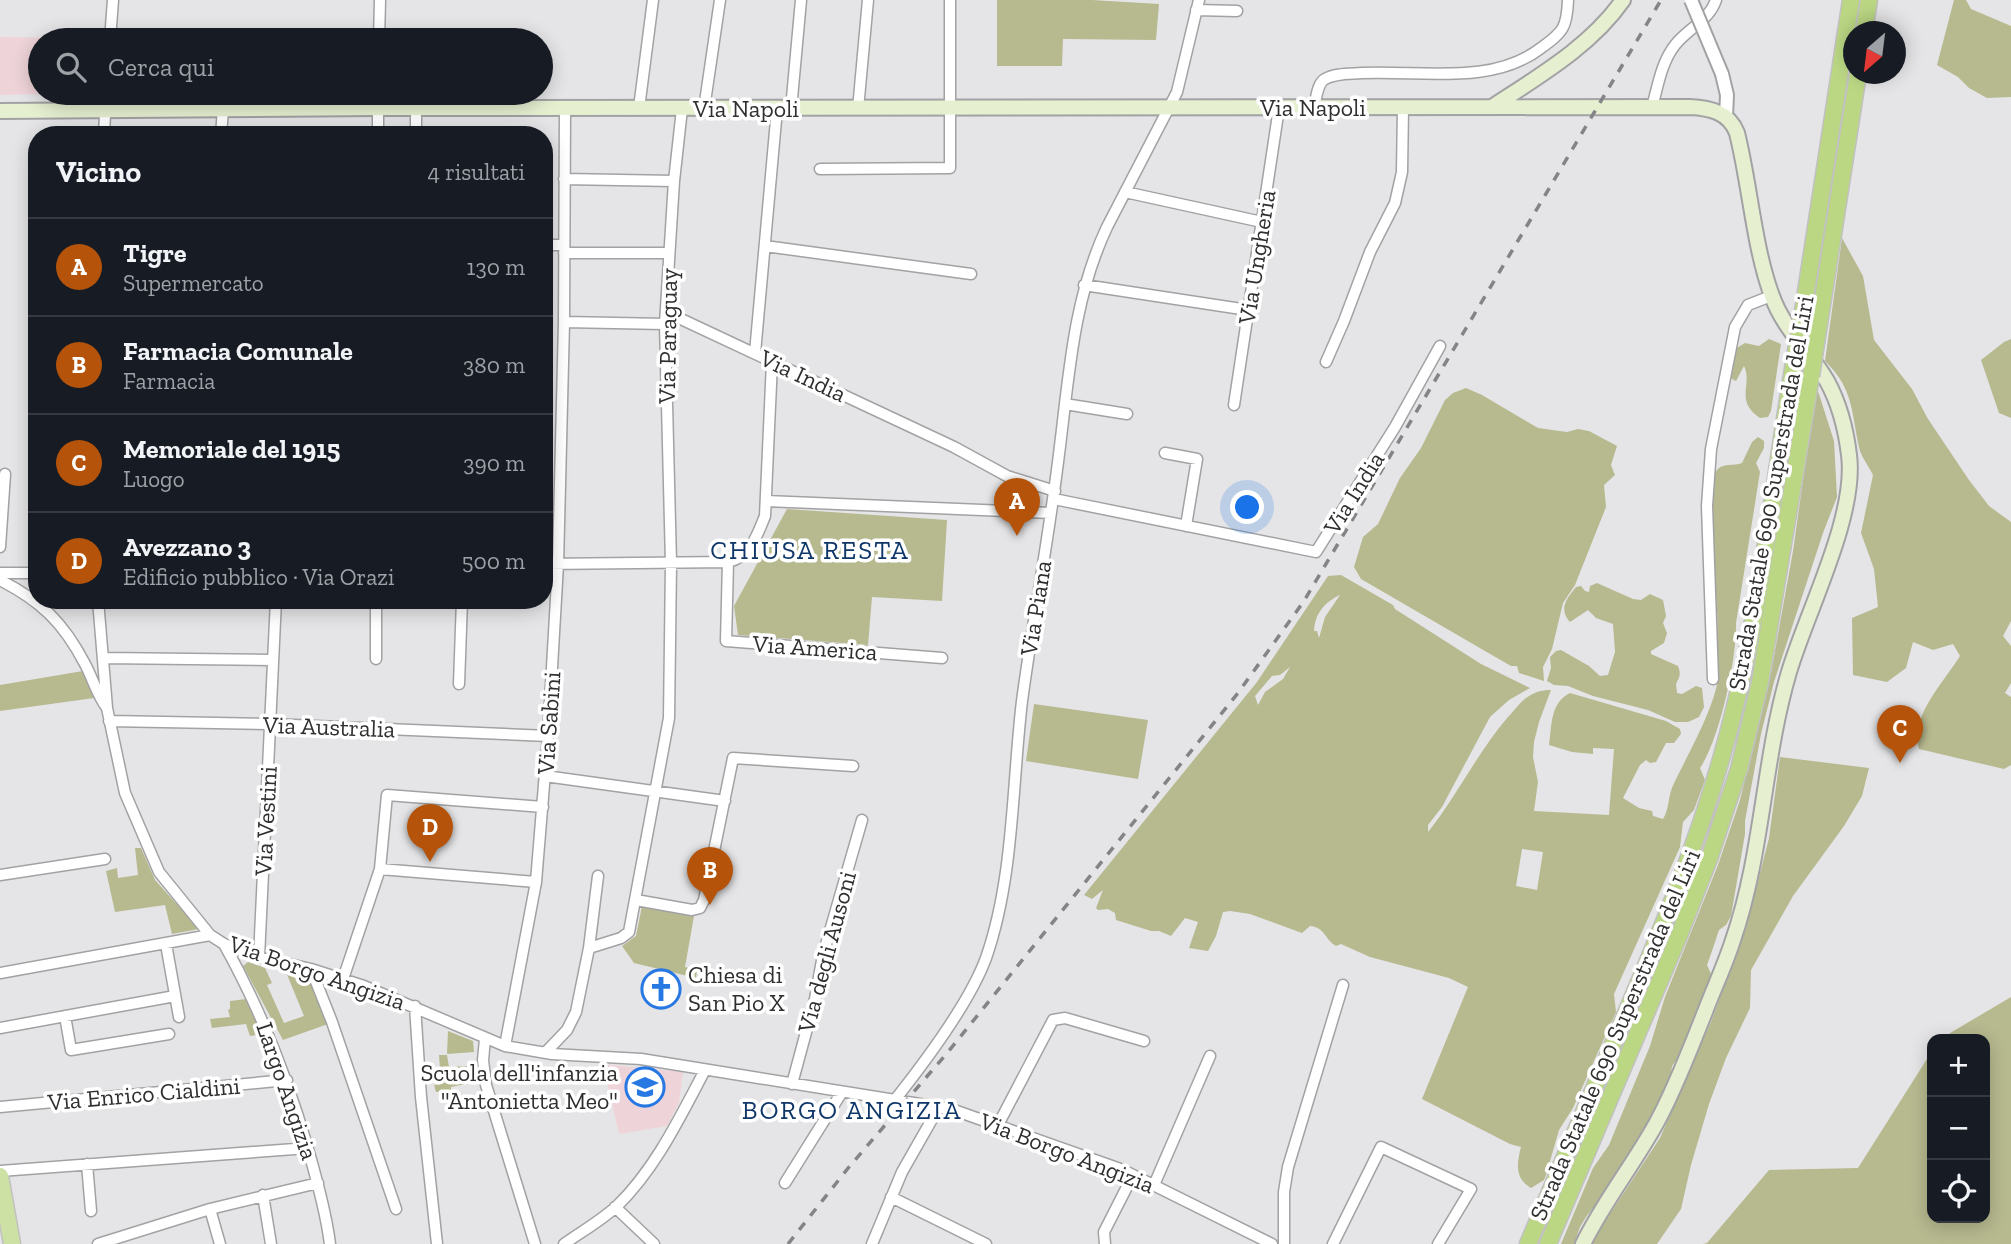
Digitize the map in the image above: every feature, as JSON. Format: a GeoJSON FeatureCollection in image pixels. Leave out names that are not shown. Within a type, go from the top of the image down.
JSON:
{"type":"FeatureCollection","features":[{"type":"Feature","properties":{"kind":"highway","name":"Strada Statale 690 Superstrada del Liri"},"geometry":{"type":"LineString","coordinates":[[1528,1244],[1654,946],[1696,839],[1713,788],[1740,686],[1755,616],[1851,0]]}},
{"type":"Feature","properties":{"kind":"highway"},"geometry":{"type":"LineString","coordinates":[[1866,21],[1869,0]]}},
{"type":"Feature","properties":{"kind":"highway","name":"Strada Statale 690 Superstrada del Liri"},"geometry":{"type":"LineString","coordinates":[[1548,1244],[1678,938],[1709,859],[1739,769],[1760,682],[1856,84]]}},
{"type":"Feature","properties":{"kind":"main road"},"geometry":{"type":"LineString","coordinates":[[1491,108],[1572,51],[1609,20],[1623,0]]}},
{"type":"Feature","properties":{"kind":"main road","name":"Via Napoli"},"geometry":{"type":"LineString","coordinates":[[0,111],[378,108],[1699,107],[1726,116]]}},
{"type":"Feature","properties":{"kind":"main road"},"geometry":{"type":"LineString","coordinates":[[1583,1244],[1659,1119],[1687,1058],[1733,942],[1748,893],[1779,707],[1789,670],[1841,520],[1848,491],[1850,457],[1842,415],[1826,380],[1782,321],[1771,296],[1764,273],[1739,141],[1734,125],[1726,116]]}},
{"type":"Feature","properties":{"kind":"main road"},"geometry":{"type":"LineString","coordinates":[[0,1174],[4,1220],[12,1244]]}},
{"type":"Feature","properties":{"kind":"street"},"geometry":{"type":"LineString","coordinates":[[111,28],[113,0]]}},
{"type":"Feature","properties":{"kind":"street"},"geometry":{"type":"LineString","coordinates":[[379,28],[380,0]]}},
{"type":"Feature","properties":{"kind":"street"},"geometry":{"type":"LineString","coordinates":[[639,108],[653,0]]}},
{"type":"Feature","properties":{"kind":"street"},"geometry":{"type":"LineString","coordinates":[[704,108],[720,0]]}},
{"type":"Feature","properties":{"kind":"street"},"geometry":{"type":"LineString","coordinates":[[755,353],[765,246],[802,0]]}},
{"type":"Feature","properties":{"kind":"street"},"geometry":{"type":"LineString","coordinates":[[858,109],[868,0]]}},
{"type":"Feature","properties":{"kind":"street"},"geometry":{"type":"LineString","coordinates":[[820,169],[950,168],[950,0]]}},
{"type":"Feature","properties":{"kind":"street"},"geometry":{"type":"LineString","coordinates":[[1314,108],[1320,83],[1325,78],[1375,73],[1481,72],[1530,57],[1560,34],[1566,25],[1568,0]]}},
{"type":"Feature","properties":{"kind":"street"},"geometry":{"type":"LineString","coordinates":[[1691,0],[1722,74],[1727,94],[1726,116]]}},
{"type":"Feature","properties":{"kind":"street"},"geometry":{"type":"LineString","coordinates":[[1652,107],[1669,54],[1677,42],[1704,19],[1716,0]]}},
{"type":"Feature","properties":{"kind":"street"},"geometry":{"type":"LineString","coordinates":[[1198,5],[1237,11]]}},
{"type":"Feature","properties":{"kind":"street","name":"Via Piana"},"geometry":{"type":"LineString","coordinates":[[894,1101],[941,1037],[977,979],[993,934],[1009,846],[1022,701],[1054,495],[1079,303],[1097,249],[1177,92],[1198,5]]}},
{"type":"Feature","properties":{"kind":"street"},"geometry":{"type":"LineString","coordinates":[[104,126],[105,105]]}},
{"type":"Feature","properties":{"kind":"street"},"geometry":{"type":"LineString","coordinates":[[378,108],[378,126]]}},
{"type":"Feature","properties":{"kind":"street","name":"Via Ungheria"},"geometry":{"type":"LineString","coordinates":[[1234,405],[1279,108]]}},
{"type":"Feature","properties":{"kind":"street"},"geometry":{"type":"LineString","coordinates":[[1326,362],[1370,251],[1395,203],[1402,172],[1403,108]]}},
{"type":"Feature","properties":{"kind":"street"},"geometry":{"type":"LineString","coordinates":[[416,109],[416,126]]}},
{"type":"Feature","properties":{"kind":"street","name":"Via Sabini"},"geometry":{"type":"LineString","coordinates":[[505,1046],[536,882],[548,736],[558,564],[564,322],[565,109]]}},
{"type":"Feature","properties":{"kind":"street","name":"Via Paraguay"},"geometry":{"type":"LineString","coordinates":[[589,948],[621,938],[629,932],[669,718],[671,563],[665,324],[674,181],[682,109]]}},
{"type":"Feature","properties":{"kind":"street"},"geometry":{"type":"LineString","coordinates":[[222,126],[223,110]]}},
{"type":"Feature","properties":{"kind":"street"},"geometry":{"type":"LineString","coordinates":[[565,179],[674,181]]}},
{"type":"Feature","properties":{"kind":"street"},"geometry":{"type":"LineString","coordinates":[[1125,192],[1262,222]]}},
{"type":"Feature","properties":{"kind":"street"},"geometry":{"type":"LineString","coordinates":[[765,246],[971,274]]}},
{"type":"Feature","properties":{"kind":"street"},"geometry":{"type":"LineString","coordinates":[[553,247],[669,253]]}},
{"type":"Feature","properties":{"kind":"street"},"geometry":{"type":"LineString","coordinates":[[1084,285],[1248,310]]}},
{"type":"Feature","properties":{"kind":"street"},"geometry":{"type":"LineString","coordinates":[[1713,679],[1707,506],[1711,449],[1735,327],[1748,305],[1771,296]]}},
{"type":"Feature","properties":{"kind":"street","name":"Via India"},"geometry":{"type":"LineString","coordinates":[[666,312],[954,447],[1007,476],[1054,495],[1186,526],[1316,552],[1395,427],[1440,346]]}},
{"type":"Feature","properties":{"kind":"street"},"geometry":{"type":"LineString","coordinates":[[564,322],[665,324]]}},
{"type":"Feature","properties":{"kind":"street"},"geometry":{"type":"LineString","coordinates":[[553,564],[728,562],[746,554],[765,516],[772,362]]}},
{"type":"Feature","properties":{"kind":"street"},"geometry":{"type":"LineString","coordinates":[[1065,404],[1127,415]]}},
{"type":"Feature","properties":{"kind":"street"},"geometry":{"type":"LineString","coordinates":[[1165,453],[1197,459],[1186,526]]}},
{"type":"Feature","properties":{"kind":"street"},"geometry":{"type":"LineString","coordinates":[[0,547],[5,474]]}},
{"type":"Feature","properties":{"kind":"street"},"geometry":{"type":"LineString","coordinates":[[766,501],[1051,513]]}},
{"type":"Feature","properties":{"kind":"street","name":"Via America"},"geometry":{"type":"LineString","coordinates":[[728,562],[726,641],[942,658]]}},
{"type":"Feature","properties":{"kind":"street"},"geometry":{"type":"LineString","coordinates":[[0,573],[28,573]]}},
{"type":"Feature","properties":{"kind":"street","name":"Via Borgo Angizia"},"geometry":{"type":"LineString","coordinates":[[0,580],[28,595]]}},
{"type":"Feature","properties":{"kind":"street","name":"Via Borgo Angizia"},"geometry":{"type":"LineString","coordinates":[[46,609],[86,665],[100,699],[107,708],[125,793],[159,872],[210,935],[224,944],[259,957],[343,979],[415,1006],[505,1046],[545,1053],[634,1058],[939,1107],[998,1125],[1133,1175],[1272,1244]]}},
{"type":"Feature","properties":{"kind":"street"},"geometry":{"type":"LineString","coordinates":[[99,609],[107,708]]}},
{"type":"Feature","properties":{"kind":"street","name":"Via Vestini"},"geometry":{"type":"LineString","coordinates":[[259,957],[276,609]]}},
{"type":"Feature","properties":{"kind":"street"},"geometry":{"type":"LineString","coordinates":[[376,609],[376,659]]}},
{"type":"Feature","properties":{"kind":"street"},"geometry":{"type":"LineString","coordinates":[[459,684],[462,609]]}},
{"type":"Feature","properties":{"kind":"street"},"geometry":{"type":"LineString","coordinates":[[103,658],[273,660]]}},
{"type":"Feature","properties":{"kind":"street","name":"Via Australia"},"geometry":{"type":"LineString","coordinates":[[109,721],[270,724],[548,736]]}},
{"type":"Feature","properties":{"kind":"street"},"geometry":{"type":"LineString","coordinates":[[636,900],[692,911],[700,908],[704,901],[733,758],[853,766]]}},
{"type":"Feature","properties":{"kind":"street"},"geometry":{"type":"LineString","coordinates":[[545,776],[725,801]]}},
{"type":"Feature","properties":{"kind":"street"},"geometry":{"type":"LineString","coordinates":[[343,979],[380,869],[387,795],[542,807]]}},
{"type":"Feature","properties":{"kind":"street","name":"Via degli Ausoni"},"geometry":{"type":"LineString","coordinates":[[792,1084],[815,999],[823,955],[863,820]]}},
{"type":"Feature","properties":{"kind":"street"},"geometry":{"type":"LineString","coordinates":[[0,875],[105,859]]}},
{"type":"Feature","properties":{"kind":"street"},"geometry":{"type":"LineString","coordinates":[[380,869],[536,882]]}},
{"type":"Feature","properties":{"kind":"street"},"geometry":{"type":"LineString","coordinates":[[545,1053],[567,1030],[575,1016],[589,948],[598,876]]}},
{"type":"Feature","properties":{"kind":"street"},"geometry":{"type":"LineString","coordinates":[[0,973],[210,935]]}},
{"type":"Feature","properties":{"kind":"street"},"geometry":{"type":"LineString","coordinates":[[166,944],[179,1017]]}},
{"type":"Feature","properties":{"kind":"street","name":"Largo Angizia"},"geometry":{"type":"LineString","coordinates":[[224,944],[268,1029],[287,1080],[318,1183],[330,1244]]}},
{"type":"Feature","properties":{"kind":"street"},"geometry":{"type":"LineString","coordinates":[[311,969],[332,1022],[396,1209]]}},
{"type":"Feature","properties":{"kind":"street"},"geometry":{"type":"LineString","coordinates":[[1284,1244],[1284,1192],[1288,1167],[1343,985]]}},
{"type":"Feature","properties":{"kind":"street"},"geometry":{"type":"LineString","coordinates":[[0,1028],[175,996]]}},
{"type":"Feature","properties":{"kind":"street"},"geometry":{"type":"LineString","coordinates":[[415,1006],[421,1097],[437,1244]]}},
{"type":"Feature","properties":{"kind":"street"},"geometry":{"type":"LineString","coordinates":[[65,1016],[71,1050],[169,1034]]}},
{"type":"Feature","properties":{"kind":"street"},"geometry":{"type":"LineString","coordinates":[[998,1125],[1046,1030],[1056,1018],[1065,1018],[1144,1041]]}},
{"type":"Feature","properties":{"kind":"street"},"geometry":{"type":"LineString","coordinates":[[485,1039],[483,1067],[488,1092],[535,1244]]}},
{"type":"Feature","properties":{"kind":"street"},"geometry":{"type":"LineString","coordinates":[[1154,1185],[1210,1056]]}},
{"type":"Feature","properties":{"kind":"street"},"geometry":{"type":"LineString","coordinates":[[564,1244],[615,1207],[655,1159],[705,1070]]}},
{"type":"Feature","properties":{"kind":"street","name":"Via Enrico Cialdini"},"geometry":{"type":"LineString","coordinates":[[0,1107],[287,1080]]}},
{"type":"Feature","properties":{"kind":"street"},"geometry":{"type":"LineString","coordinates":[[785,1183],[842,1092]]}},
{"type":"Feature","properties":{"kind":"street"},"geometry":{"type":"LineString","coordinates":[[872,1244],[909,1157],[939,1107]]}},
{"type":"Feature","properties":{"kind":"street"},"geometry":{"type":"LineString","coordinates":[[1333,1244],[1381,1147],[1471,1189],[1438,1244]]}},
{"type":"Feature","properties":{"kind":"street"},"geometry":{"type":"LineString","coordinates":[[0,1174],[87,1164],[308,1148]]}},
{"type":"Feature","properties":{"kind":"street"},"geometry":{"type":"LineString","coordinates":[[87,1164],[91,1211]]}},
{"type":"Feature","properties":{"kind":"street"},"geometry":{"type":"LineString","coordinates":[[1105,1244],[1104,1231],[1133,1175]]}},
{"type":"Feature","properties":{"kind":"street"},"geometry":{"type":"LineString","coordinates":[[99,1244],[210,1209],[318,1183]]}},
{"type":"Feature","properties":{"kind":"street"},"geometry":{"type":"LineString","coordinates":[[263,1195],[271,1244]]}},
{"type":"Feature","properties":{"kind":"street"},"geometry":{"type":"LineString","coordinates":[[891,1197],[986,1244]]}},
{"type":"Feature","properties":{"kind":"street"},"geometry":{"type":"LineString","coordinates":[[615,1207],[654,1244]]}},
{"type":"Feature","properties":{"kind":"street"},"geometry":{"type":"LineString","coordinates":[[210,1209],[220,1244]]}},
{"type":"Feature","properties":{"kind":"shaded area"},"geometry":{"type":"Polygon","coordinates":[[[0,37],[28,37],[28,94],[0,95],[0,37]]]}},
{"type":"Feature","properties":{"kind":"shaded area","name":"Scuola dell'infanzia \"Antonietta Meo\""},"geometry":{"type":"Polygon","coordinates":[[[603,1064],[683,1072],[679,1103],[667,1126],[619,1134],[603,1064]]]}},
{"type":"Feature","properties":{"kind":"green space"},"geometry":{"type":"Polygon","coordinates":[[[997,0],[1092,0],[1159,4],[1156,40],[1063,39],[1062,66],[997,66],[997,0]]]}},
{"type":"Feature","properties":{"kind":"green space"},"geometry":{"type":"Polygon","coordinates":[[[1954,0],[1966,0],[1971,9],[2011,26],[2011,97],[1987,98],[1937,65],[1954,0]]]}},
{"type":"Feature","properties":{"kind":"green space"},"geometry":{"type":"Polygon","coordinates":[[[1842,238],[1863,276],[1874,340],[1912,389],[1928,419],[1969,480],[1989,506],[2011,522],[2011,621],[2003,636],[2011,646],[2011,683],[2005,693],[2011,697],[2011,765],[2004,769],[1919,749],[1917,737],[1923,712],[1960,656],[1953,644],[1933,650],[1913,642],[1906,668],[1887,682],[1853,675],[1852,618],[1878,607],[1874,569],[1861,533],[1873,475],[1860,451],[1847,392],[1825,361],[1842,238]]]}},
{"type":"Feature","properties":{"kind":"green space"},"geometry":{"type":"Polygon","coordinates":[[[1769,339],[1781,344],[1771,411],[1768,417],[1760,418],[1752,412],[1746,399],[1744,366],[1736,381],[1727,372],[1735,349],[1745,343],[1759,346],[1769,339]]]}},
{"type":"Feature","properties":{"kind":"green space"},"geometry":{"type":"Polygon","coordinates":[[[2011,339],[2011,418],[1999,413],[1981,360],[2011,339]]]}},
{"type":"Feature","properties":{"kind":"green space"},"geometry":{"type":"Polygon","coordinates":[[[1466,388],[1538,428],[1567,432],[1578,429],[1589,431],[1617,446],[1611,465],[1615,475],[1604,485],[1606,507],[1575,585],[1563,603],[1552,649],[1543,667],[1544,681],[1519,673],[1517,666],[1511,666],[1361,579],[1354,567],[1363,537],[1378,524],[1400,478],[1421,448],[1445,400],[1453,393],[1466,388]]]}},
{"type":"Feature","properties":{"kind":"green space"},"geometry":{"type":"Polygon","coordinates":[[[1818,391],[1834,441],[1837,497],[1774,682],[1761,734],[1745,821],[1731,916],[1719,930],[1707,965],[1712,976],[1683,1051],[1672,1066],[1670,1082],[1631,1159],[1586,1217],[1574,1244],[1561,1244],[1593,1168],[1609,1145],[1650,1046],[1665,997],[1718,865],[1740,800],[1771,673],[1793,551],[1815,395],[1818,391]]]}},
{"type":"Feature","properties":{"kind":"green space"},"geometry":{"type":"Polygon","coordinates":[[[1758,437],[1764,441],[1764,448],[1756,463],[1760,472],[1730,677],[1714,738],[1700,768],[1705,780],[1694,810],[1683,822],[1680,847],[1614,994],[1616,1012],[1573,1108],[1559,1130],[1544,1180],[1531,1188],[1522,1180],[1518,1164],[1521,1147],[1422,1099],[1468,987],[1449,978],[1370,957],[1341,944],[1336,946],[1315,927],[1310,926],[1302,933],[1250,914],[1230,911],[1223,912],[1208,951],[1189,948],[1198,922],[1185,918],[1171,936],[1116,920],[1115,913],[1108,909],[1098,910],[1096,908],[1103,890],[1092,899],[1084,895],[1257,682],[1328,576],[1341,575],[1393,605],[1395,609],[1481,664],[1530,688],[1509,700],[1490,717],[1442,807],[1428,825],[1428,832],[1508,717],[1526,698],[1547,690],[1551,690],[1534,742],[1533,757],[1538,782],[1534,811],[1609,815],[1614,749],[1593,748],[1593,754],[1572,752],[1549,745],[1555,709],[1563,697],[1570,693],[1666,721],[1680,729],[1681,734],[1674,743],[1666,743],[1656,762],[1650,763],[1646,760],[1640,765],[1623,798],[1663,819],[1672,788],[1705,720],[1718,681],[1719,665],[1714,653],[1717,617],[1710,500],[1712,482],[1719,468],[1742,463],[1752,442],[1758,437]],[[1340,595],[1325,605],[1319,614],[1314,631],[1317,631],[1319,638],[1325,617],[1340,595]],[[1290,667],[1280,675],[1272,676],[1255,696],[1258,705],[1265,692],[1283,679],[1290,667]],[[1522,849],[1516,886],[1537,890],[1543,852],[1522,849]]]}},
{"type":"Feature","properties":{"kind":"green space"},"geometry":{"type":"Polygon","coordinates":[[[787,509],[947,520],[942,601],[872,597],[868,645],[738,635],[734,606],[787,509]]]}},
{"type":"Feature","properties":{"kind":"green space"},"geometry":{"type":"Polygon","coordinates":[[[1597,583],[1633,599],[1641,600],[1650,594],[1663,600],[1666,616],[1663,623],[1667,633],[1664,643],[1651,651],[1651,654],[1678,666],[1680,673],[1676,684],[1677,693],[1682,694],[1696,686],[1702,688],[1704,707],[1699,717],[1688,722],[1675,722],[1648,710],[1547,681],[1551,668],[1550,657],[1561,650],[1589,666],[1600,676],[1608,675],[1615,652],[1613,624],[1596,618],[1588,610],[1570,622],[1564,608],[1576,587],[1581,586],[1589,592],[1590,586],[1597,583]]]}},
{"type":"Feature","properties":{"kind":"green space"},"geometry":{"type":"Polygon","coordinates":[[[83,671],[94,698],[0,711],[0,685],[83,671]]]}},
{"type":"Feature","properties":{"kind":"green space"},"geometry":{"type":"Polygon","coordinates":[[[1034,704],[1148,720],[1138,779],[1026,761],[1034,704]]]}},
{"type":"Feature","properties":{"kind":"green space"},"geometry":{"type":"Polygon","coordinates":[[[1780,757],[1869,768],[1862,796],[1844,826],[1793,896],[1751,970],[1750,1008],[1726,1058],[1709,1104],[1681,1209],[1657,1244],[1590,1244],[1660,1138],[1711,1022],[1746,928],[1769,838],[1780,757]]]}},
{"type":"Feature","properties":{"kind":"green space"},"geometry":{"type":"Polygon","coordinates":[[[135,848],[141,848],[155,880],[199,929],[172,934],[165,905],[115,912],[106,871],[117,868],[118,878],[138,875],[135,848]]]}},
{"type":"Feature","properties":{"kind":"green space"},"geometry":{"type":"Polygon","coordinates":[[[642,906],[694,916],[685,967],[697,970],[696,978],[634,963],[622,946],[636,936],[642,906]]]}},
{"type":"Feature","properties":{"kind":"green space"},"geometry":{"type":"Polygon","coordinates":[[[248,962],[265,968],[272,983],[267,985],[284,1023],[304,1016],[286,972],[310,978],[328,1024],[283,1040],[243,966],[248,962]]]}},
{"type":"Feature","properties":{"kind":"green space"},"geometry":{"type":"Polygon","coordinates":[[[2011,997],[2011,1244],[1703,1244],[1707,1243],[1769,1170],[1858,1168],[1927,1059],[1927,1223],[1990,1223],[1990,1034],[1948,1034],[2011,997]]]}},
{"type":"Feature","properties":{"kind":"green space"},"geometry":{"type":"Polygon","coordinates":[[[246,999],[263,1034],[250,1036],[246,1024],[212,1028],[210,1019],[230,1017],[230,1001],[246,999]]]}},
{"type":"Feature","properties":{"kind":"green space"},"geometry":{"type":"Polygon","coordinates":[[[448,1031],[473,1041],[474,1052],[447,1054],[448,1031]]]}},
{"type":"Feature","properties":{"kind":"green space"},"geometry":{"type":"Polygon","coordinates":[[[439,1055],[447,1055],[449,1067],[467,1066],[470,1083],[451,1087],[451,1091],[436,1092],[434,1085],[441,1084],[439,1055]]]}},
{"type":"Feature","properties":{"kind":"railway"},"geometry":{"type":"LineString","coordinates":[[788,1244],[849,1167],[948,1052],[1238,693],[1304,601],[1661,0]]}},
{"type":"Feature","properties":{"kind":"place","name":"Tigre"},"geometry":{"type":"Point","coordinates":[1017,536]}},
{"type":"Feature","properties":{"kind":"place","name":"Memoriale del 1915"},"geometry":{"type":"Point","coordinates":[1900,763]}},
{"type":"Feature","properties":{"kind":"place","name":"Avezzano 3"},"geometry":{"type":"Point","coordinates":[430,862]}},
{"type":"Feature","properties":{"kind":"place","name":"Farmacia Comunale"},"geometry":{"type":"Point","coordinates":[710,905]}},
{"type":"Feature","properties":{"kind":"place","name":"Chiesa di San Pio X"},"geometry":{"type":"Point","coordinates":[661,989]}},
{"type":"Feature","properties":{"kind":"place","name":"Scuola dell'infanzia \"Antonietta Meo\""},"geometry":{"type":"Point","coordinates":[645,1087]}},
{"type":"Feature","properties":{"kind":"district","name":"CHIUSA RESTA"},"geometry":{"type":"Point","coordinates":[810,550]}},
{"type":"Feature","properties":{"kind":"district","name":"BORGO ANGIZIA"},"geometry":{"type":"Point","coordinates":[852,1110]}}]}
